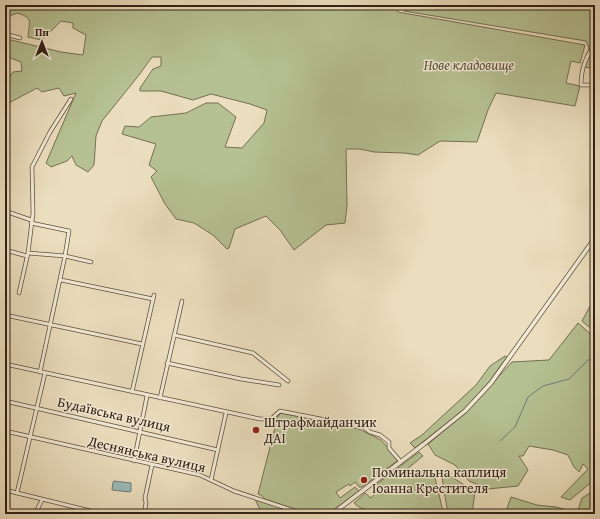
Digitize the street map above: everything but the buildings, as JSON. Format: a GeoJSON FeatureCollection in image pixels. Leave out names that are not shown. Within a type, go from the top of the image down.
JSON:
{"type":"FeatureCollection","features":[{"type":"Feature","properties":{"kind":"street"},"geometry":{"type":"LineString","coordinates":[[5,34],[20,38]]}},
{"type":"Feature","properties":{"kind":"street"},"geometry":{"type":"LineString","coordinates":[[595,45],[587,55],[584,63],[581,85],[595,85]]}},
{"type":"Feature","properties":{"kind":"street"},"geometry":{"type":"LineString","coordinates":[[19,293],[28,254],[33,213],[32,167],[50,132],[71,99]]}},
{"type":"Feature","properties":{"kind":"street"},"geometry":{"type":"LineString","coordinates":[[5,211],[31,221],[69,231],[51,326],[40,372]]}},
{"type":"Feature","properties":{"kind":"street"},"geometry":{"type":"LineString","coordinates":[[332,514],[465,411],[491,383],[595,238]]}},
{"type":"Feature","properties":{"kind":"street"},"geometry":{"type":"LineString","coordinates":[[5,250],[28,254],[65,256],[91,262]]}},
{"type":"Feature","properties":{"kind":"street"},"geometry":{"type":"LineString","coordinates":[[60,280],[153,297],[132,392]]}},
{"type":"Feature","properties":{"kind":"street"},"geometry":{"type":"LineString","coordinates":[[160,398],[182,301]]}},
{"type":"Feature","properties":{"kind":"street"},"geometry":{"type":"LineString","coordinates":[[5,315],[51,326],[142,344]]}},
{"type":"Feature","properties":{"kind":"street"},"geometry":{"type":"LineString","coordinates":[[174,335],[253,353],[288,381]]}},
{"type":"Feature","properties":{"kind":"street"},"geometry":{"type":"LineString","coordinates":[[167,363],[241,379],[279,385]]}},
{"type":"Feature","properties":{"kind":"street"},"geometry":{"type":"LineString","coordinates":[[5,364],[226,413],[267,420],[272,419],[280,411],[336,422],[347,421],[359,423],[370,432],[380,435],[389,442],[389,448],[401,462]]}},
{"type":"Feature","properties":{"kind":"street"},"geometry":{"type":"LineString","coordinates":[[17,493],[45,373]]}},
{"type":"Feature","properties":{"kind":"street"},"geometry":{"type":"LineString","coordinates":[[134,461],[147,396]]}},
{"type":"Feature","properties":{"kind":"street","name":"Будаївська вулиця"},"geometry":{"type":"LineString","coordinates":[[5,401],[218,450]]}},
{"type":"Feature","properties":{"kind":"street"},"geometry":{"type":"LineString","coordinates":[[211,480],[226,413]]}},
{"type":"Feature","properties":{"kind":"street","name":"Деснянська вулиця"},"geometry":{"type":"LineString","coordinates":[[5,432],[200,475],[234,491],[304,514]]}},
{"type":"Feature","properties":{"kind":"street"},"geometry":{"type":"LineString","coordinates":[[144,514],[146,503],[145,498],[152,465]]}},
{"type":"Feature","properties":{"kind":"street"},"geometry":{"type":"LineString","coordinates":[[5,490],[103,514]]}},
{"type":"Feature","properties":{"kind":"street"},"geometry":{"type":"LineString","coordinates":[[35,514],[42,500]]}},
{"type":"Feature","properties":{"kind":"green space","name":"Нове кладовище"},"geometry":{"type":"Polygon","coordinates":[[[5,5],[396,5],[398,12],[585,45],[580,63],[571,61],[566,83],[580,86],[575,106],[496,93],[488,110],[477,142],[440,141],[418,155],[346,149],[347,205],[345,223],[326,225],[294,250],[280,230],[266,216],[235,229],[229,248],[227,249],[213,235],[194,223],[176,219],[165,204],[151,177],[157,171],[149,165],[156,144],[122,134],[125,126],[139,127],[151,117],[186,113],[206,103],[218,103],[236,117],[225,147],[242,148],[264,123],[267,110],[211,94],[193,100],[161,91],[140,91],[140,88],[153,69],[161,66],[161,57],[152,57],[102,121],[96,136],[94,165],[88,172],[76,165],[72,156],[67,161],[51,167],[46,163],[76,93],[64,96],[59,88],[42,92],[37,88],[5,105],[5,85],[13,72],[22,71],[21,62],[5,56],[7,39],[61,52],[83,55],[86,35],[73,28],[73,23],[61,21],[42,40],[28,37],[28,19],[17,13],[5,18],[5,5]]]}},
{"type":"Feature","properties":{"kind":"green space"},"geometry":{"type":"Polygon","coordinates":[[[401,5],[595,5],[595,69],[585,67],[589,48],[586,41],[404,11],[401,5]]]}},
{"type":"Feature","properties":{"kind":"green space"},"geometry":{"type":"Polygon","coordinates":[[[595,297],[595,332],[582,321],[595,297]]]}},
{"type":"Feature","properties":{"kind":"green space"},"geometry":{"type":"Polygon","coordinates":[[[578,323],[595,338],[595,481],[594,480],[570,500],[561,497],[588,469],[583,464],[579,472],[574,467],[568,455],[553,450],[529,446],[523,456],[519,456],[528,470],[518,486],[488,489],[469,481],[455,465],[435,455],[428,444],[467,411],[512,362],[549,360],[578,323]]]}},
{"type":"Feature","properties":{"kind":"green space"},"geometry":{"type":"Polygon","coordinates":[[[505,356],[507,357],[489,382],[464,410],[415,448],[410,443],[422,435],[476,385],[490,366],[505,356]]]}},
{"type":"Feature","properties":{"kind":"green space"},"geometry":{"type":"Polygon","coordinates":[[[281,413],[359,429],[381,440],[396,457],[397,461],[362,487],[359,487],[355,482],[350,486],[349,484],[336,492],[340,498],[355,487],[359,491],[328,514],[309,514],[265,499],[258,494],[278,416],[281,413]]]}},
{"type":"Feature","properties":{"kind":"green space"},"geometry":{"type":"Polygon","coordinates":[[[419,452],[423,456],[407,469],[410,473],[424,471],[435,478],[443,514],[383,513],[361,508],[354,503],[365,493],[371,498],[380,488],[377,484],[419,452]]]}},
{"type":"Feature","properties":{"kind":"green space"},"geometry":{"type":"Polygon","coordinates":[[[452,477],[475,492],[472,513],[474,514],[448,514],[442,478],[452,477]]]}},
{"type":"Feature","properties":{"kind":"green space"},"geometry":{"type":"Polygon","coordinates":[[[595,490],[595,514],[505,514],[511,497],[537,505],[556,507],[577,513],[582,498],[595,490]]]}},
{"type":"Feature","properties":{"kind":"green space"},"geometry":{"type":"Polygon","coordinates":[[[255,499],[301,514],[262,514],[255,499]]]}},
{"type":"Feature","properties":{"kind":"water"},"geometry":{"type":"Polygon","coordinates":[[[114,481],[131,483],[131,491],[112,490],[114,481]]]}},
{"type":"Feature","properties":{"kind":"waterway"},"geometry":{"type":"LineString","coordinates":[[500,441],[515,427],[528,397],[543,386],[569,379],[588,360],[595,359]]}},
{"type":"Feature","properties":{"kind":"place","name":"Штрафмайданчик ДАІ"},"geometry":{"type":"Point","coordinates":[256,430]}},
{"type":"Feature","properties":{"kind":"place","name":"Поминальна каплиця Іоанна Крестителя"},"geometry":{"type":"Point","coordinates":[364,480]}}]}
